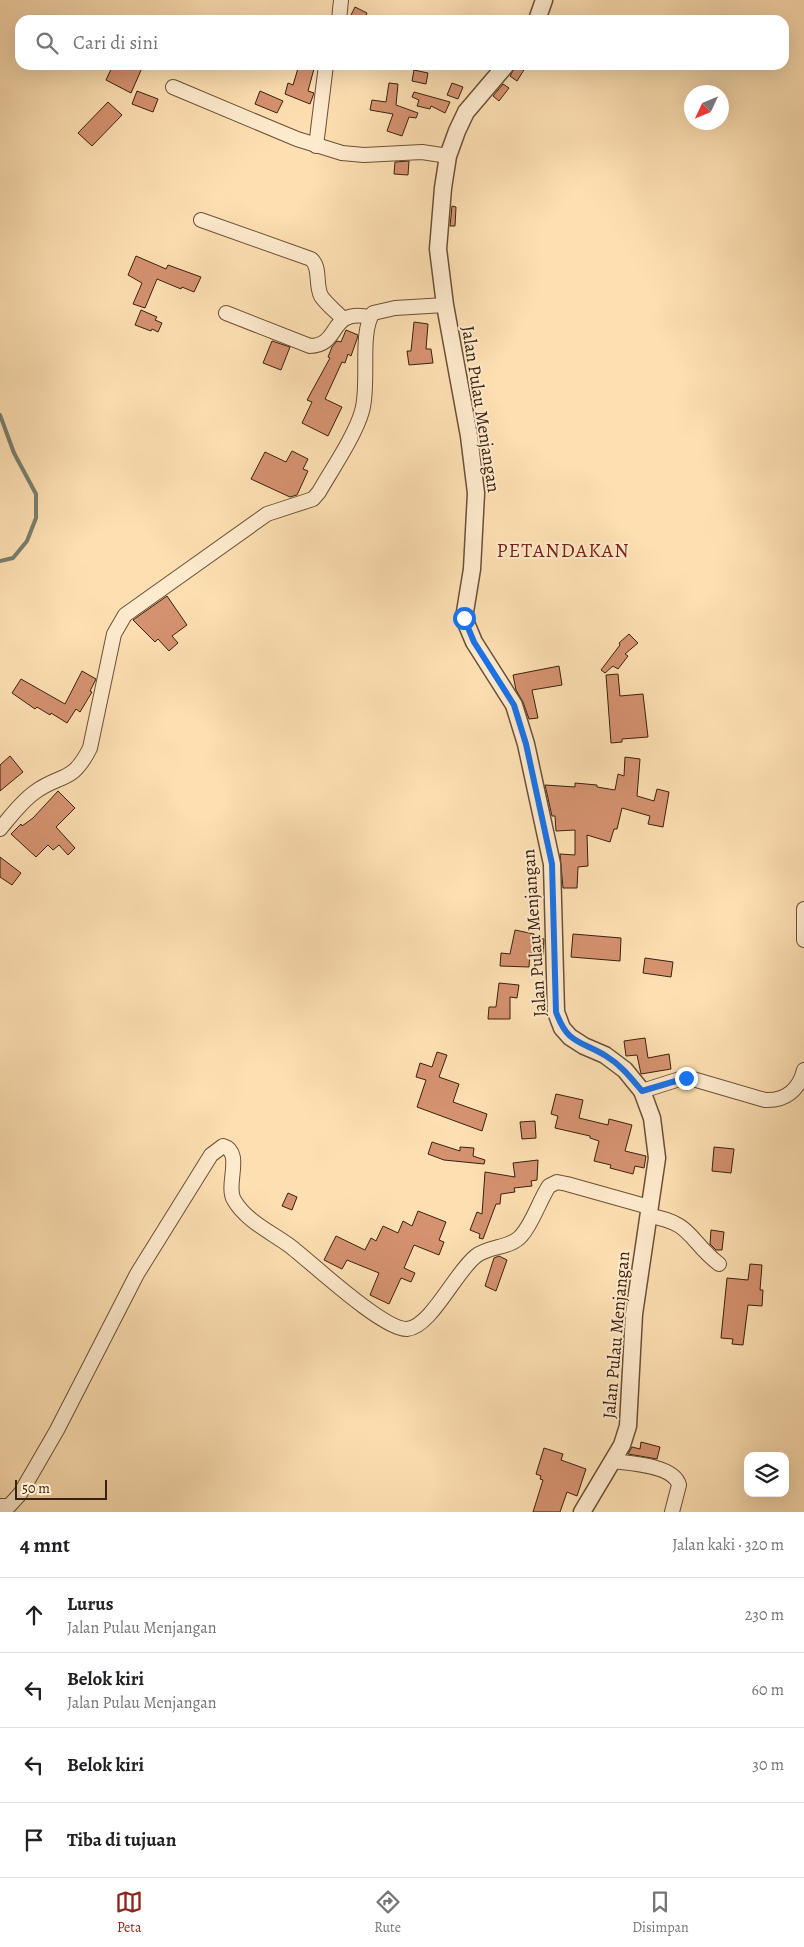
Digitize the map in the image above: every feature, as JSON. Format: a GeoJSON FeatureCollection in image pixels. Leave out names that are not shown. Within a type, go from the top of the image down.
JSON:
{"type":"FeatureCollection","features":[{"type":"Feature","properties":{"kind":"street"},"geometry":{"type":"LineString","coordinates":[[340,15],[341,0]]}},
{"type":"Feature","properties":{"kind":"street"},"geometry":{"type":"LineString","coordinates":[[538,15],[544,0]]}},
{"type":"Feature","properties":{"kind":"street"},"geometry":{"type":"LineString","coordinates":[[316,146],[325,70]]}},
{"type":"Feature","properties":{"kind":"street","name":"Jalan Pulau Menjangan"},"geometry":{"type":"LineString","coordinates":[[502,70],[466,112],[448,156],[438,232],[439,266],[472,454],[476,493],[472,569],[464,618],[474,642],[514,705],[526,744],[552,864],[556,1012],[562,1028],[570,1037],[584,1046],[605,1055],[618,1065],[642,1091],[652,1118],[657,1158],[634,1314],[628,1426],[622,1446],[582,1512]]}},
{"type":"Feature","properties":{"kind":"street"},"geometry":{"type":"LineString","coordinates":[[173,87],[316,146],[349,154],[422,152],[448,156]]}},
{"type":"Feature","properties":{"kind":"street"},"geometry":{"type":"LineString","coordinates":[[201,220],[311,259],[316,267],[317,285],[321,295],[326,303],[343,319]]}},
{"type":"Feature","properties":{"kind":"street"},"geometry":{"type":"LineString","coordinates":[[0,829],[26,798],[37,790],[67,777],[82,763],[90,748],[114,634],[126,615],[267,514],[313,498],[319,492],[362,411],[366,371],[366,326],[370,317],[383,309],[445,305]]}},
{"type":"Feature","properties":{"kind":"street"},"geometry":{"type":"LineString","coordinates":[[226,313],[310,346],[324,343],[343,319],[356,314],[370,317]]}},
{"type":"Feature","properties":{"kind":"street"},"geometry":{"type":"LineString","coordinates":[[804,908],[804,940]]}},
{"type":"Feature","properties":{"kind":"street"},"geometry":{"type":"LineString","coordinates":[[642,1091],[685,1078],[774,1101],[791,1094],[804,1070]]}},
{"type":"Feature","properties":{"kind":"street"},"geometry":{"type":"LineString","coordinates":[[0,1506],[9,1506],[20,1494],[57,1430],[136,1274],[211,1155],[223,1146],[231,1151],[233,1157],[231,1192],[240,1208],[251,1220],[290,1246],[374,1313],[398,1327],[408,1329],[428,1316],[461,1272],[479,1254],[521,1237],[549,1186],[557,1182],[649,1211],[684,1228],[703,1250],[719,1264]]}},
{"type":"Feature","properties":{"kind":"street"},"geometry":{"type":"LineString","coordinates":[[612,1461],[654,1467],[672,1475],[679,1485],[672,1512]]}},
{"type":"Feature","properties":{"kind":"building"},"geometry":{"type":"Polygon","coordinates":[[[355,7],[367,13],[366,15],[351,15],[355,7]]]}},
{"type":"Feature","properties":{"kind":"building"},"geometry":{"type":"Polygon","coordinates":[[[111,70],[141,70],[131,93],[106,80],[111,70]]]}},
{"type":"Feature","properties":{"kind":"building"},"geometry":{"type":"Polygon","coordinates":[[[298,70],[314,70],[308,91],[314,93],[310,104],[285,94],[288,83],[293,85],[298,70]]]}},
{"type":"Feature","properties":{"kind":"building"},"geometry":{"type":"Polygon","coordinates":[[[414,70],[428,73],[426,84],[412,81],[414,70]]]}},
{"type":"Feature","properties":{"kind":"building"},"geometry":{"type":"Polygon","coordinates":[[[513,70],[524,70],[517,81],[510,76],[513,70]]]}},
{"type":"Feature","properties":{"kind":"building"},"geometry":{"type":"Polygon","coordinates":[[[389,83],[398,84],[396,105],[418,113],[416,118],[409,117],[402,136],[387,131],[393,114],[370,110],[372,100],[386,102],[389,83]]]}},
{"type":"Feature","properties":{"kind":"building"},"geometry":{"type":"Polygon","coordinates":[[[452,83],[463,87],[458,99],[447,95],[452,83]]]}},
{"type":"Feature","properties":{"kind":"building"},"geometry":{"type":"Polygon","coordinates":[[[503,84],[509,88],[499,101],[493,96],[503,84]]]}},
{"type":"Feature","properties":{"kind":"building"},"geometry":{"type":"Polygon","coordinates":[[[137,91],[158,99],[153,112],[132,104],[137,91]]]}},
{"type":"Feature","properties":{"kind":"building"},"geometry":{"type":"Polygon","coordinates":[[[260,91],[283,101],[277,113],[255,104],[260,91]]]}},
{"type":"Feature","properties":{"kind":"building"},"geometry":{"type":"Polygon","coordinates":[[[414,92],[450,102],[445,113],[431,106],[430,109],[417,106],[419,100],[412,97],[414,92]]]}},
{"type":"Feature","properties":{"kind":"building"},"geometry":{"type":"Polygon","coordinates":[[[108,102],[122,115],[92,146],[78,133],[108,102]]]}},
{"type":"Feature","properties":{"kind":"building"},"geometry":{"type":"Polygon","coordinates":[[[409,161],[408,175],[394,174],[395,162],[409,161]]]}},
{"type":"Feature","properties":{"kind":"building"},"geometry":{"type":"Polygon","coordinates":[[[452,206],[456,207],[455,226],[450,226],[452,206]]]}},
{"type":"Feature","properties":{"kind":"building"},"geometry":{"type":"Polygon","coordinates":[[[136,256],[166,269],[168,265],[201,277],[194,292],[157,279],[145,308],[133,304],[142,283],[128,275],[136,256]]]}},
{"type":"Feature","properties":{"kind":"building"},"geometry":{"type":"Polygon","coordinates":[[[141,310],[157,317],[155,320],[162,323],[158,332],[135,325],[141,310]]]}},
{"type":"Feature","properties":{"kind":"building"},"geometry":{"type":"Polygon","coordinates":[[[414,322],[428,324],[426,349],[431,349],[433,363],[409,365],[407,351],[411,351],[414,322]]]}},
{"type":"Feature","properties":{"kind":"building"},"geometry":{"type":"Polygon","coordinates":[[[346,330],[358,335],[351,356],[348,354],[345,363],[342,362],[325,399],[342,407],[328,436],[302,423],[312,402],[307,400],[330,358],[328,357],[332,347],[337,341],[341,342],[346,330]]]}},
{"type":"Feature","properties":{"kind":"building"},"geometry":{"type":"Polygon","coordinates":[[[272,341],[290,347],[281,370],[263,363],[272,341]]]}},
{"type":"Feature","properties":{"kind":"building"},"geometry":{"type":"Polygon","coordinates":[[[292,451],[308,459],[303,469],[308,471],[297,495],[290,497],[251,479],[265,452],[286,462],[292,451]]]}},
{"type":"Feature","properties":{"kind":"building"},"geometry":{"type":"Polygon","coordinates":[[[167,596],[187,625],[172,636],[178,643],[169,651],[158,639],[155,642],[133,620],[167,596]]]}},
{"type":"Feature","properties":{"kind":"building"},"geometry":{"type":"Polygon","coordinates":[[[629,634],[638,643],[625,654],[628,656],[618,669],[613,666],[605,673],[601,670],[620,645],[619,643],[629,634]]]}},
{"type":"Feature","properties":{"kind":"building"},"geometry":{"type":"Polygon","coordinates":[[[559,666],[562,685],[532,690],[538,718],[529,719],[516,690],[513,675],[559,666]]]}},
{"type":"Feature","properties":{"kind":"building"},"geometry":{"type":"Polygon","coordinates":[[[82,671],[96,679],[90,691],[92,692],[80,712],[76,709],[67,723],[51,713],[50,715],[37,707],[35,709],[12,693],[21,679],[65,704],[82,671]]]}},
{"type":"Feature","properties":{"kind":"building"},"geometry":{"type":"Polygon","coordinates":[[[618,674],[620,696],[643,694],[648,737],[622,739],[622,742],[611,743],[606,675],[618,674]]]}},
{"type":"Feature","properties":{"kind":"building"},"geometry":{"type":"Polygon","coordinates":[[[10,756],[23,772],[0,791],[0,765],[10,756]]]}},
{"type":"Feature","properties":{"kind":"building"},"geometry":{"type":"Polygon","coordinates":[[[625,757],[640,759],[637,796],[654,801],[657,789],[669,792],[663,827],[648,824],[650,816],[622,808],[617,829],[614,829],[610,842],[587,835],[588,866],[578,867],[577,888],[563,888],[560,854],[575,855],[575,830],[556,831],[555,816],[552,816],[545,785],[575,787],[575,783],[597,785],[597,787],[615,790],[618,774],[624,776],[625,757]]]}},
{"type":"Feature","properties":{"kind":"building"},"geometry":{"type":"Polygon","coordinates":[[[58,791],[75,808],[56,827],[75,848],[68,855],[59,845],[53,850],[48,845],[36,857],[11,834],[21,824],[22,826],[33,818],[58,791]]]}},
{"type":"Feature","properties":{"kind":"building"},"geometry":{"type":"Polygon","coordinates":[[[0,857],[21,873],[12,885],[0,877],[0,857]]]}},
{"type":"Feature","properties":{"kind":"building"},"geometry":{"type":"Polygon","coordinates":[[[515,930],[534,934],[533,938],[544,939],[543,955],[530,953],[529,967],[500,966],[501,953],[510,954],[515,930]]]}},
{"type":"Feature","properties":{"kind":"building"},"geometry":{"type":"Polygon","coordinates":[[[573,934],[621,938],[620,961],[571,957],[573,934]]]}},
{"type":"Feature","properties":{"kind":"building"},"geometry":{"type":"Polygon","coordinates":[[[645,958],[673,962],[671,977],[643,973],[645,958]]]}},
{"type":"Feature","properties":{"kind":"building"},"geometry":{"type":"Polygon","coordinates":[[[499,983],[519,985],[517,998],[510,997],[510,1019],[488,1019],[489,1007],[496,1007],[499,983]]]}},
{"type":"Feature","properties":{"kind":"building"},"geometry":{"type":"Polygon","coordinates":[[[645,1038],[648,1058],[669,1054],[671,1069],[641,1074],[637,1055],[626,1056],[624,1041],[645,1038]]]}},
{"type":"Feature","properties":{"kind":"building"},"geometry":{"type":"Polygon","coordinates":[[[437,1052],[447,1055],[439,1077],[459,1084],[453,1102],[487,1114],[482,1131],[417,1107],[426,1080],[416,1077],[420,1063],[432,1067],[437,1052]]]}},
{"type":"Feature","properties":{"kind":"building"},"geometry":{"type":"Polygon","coordinates":[[[556,1094],[583,1100],[579,1118],[608,1125],[609,1119],[632,1125],[625,1151],[646,1156],[644,1168],[635,1166],[633,1174],[610,1168],[611,1165],[594,1161],[599,1141],[590,1138],[590,1136],[555,1128],[558,1116],[551,1114],[556,1094]]]}},
{"type":"Feature","properties":{"kind":"building"},"geometry":{"type":"Polygon","coordinates":[[[535,1121],[536,1138],[522,1139],[520,1122],[535,1121]]]}},
{"type":"Feature","properties":{"kind":"building"},"geometry":{"type":"Polygon","coordinates":[[[432,1142],[460,1151],[460,1147],[474,1148],[473,1156],[485,1160],[484,1164],[444,1160],[428,1154],[432,1142]]]}},
{"type":"Feature","properties":{"kind":"building"},"geometry":{"type":"Polygon","coordinates":[[[714,1147],[734,1149],[731,1173],[712,1171],[714,1147]]]}},
{"type":"Feature","properties":{"kind":"building"},"geometry":{"type":"Polygon","coordinates":[[[538,1160],[537,1180],[531,1181],[532,1186],[514,1188],[515,1192],[501,1194],[500,1204],[496,1204],[483,1239],[479,1238],[480,1234],[470,1230],[477,1212],[482,1214],[485,1172],[515,1177],[513,1163],[538,1160]]]}},
{"type":"Feature","properties":{"kind":"building"},"geometry":{"type":"Polygon","coordinates":[[[288,1193],[297,1197],[292,1210],[282,1206],[288,1193]]]}},
{"type":"Feature","properties":{"kind":"building"},"geometry":{"type":"Polygon","coordinates":[[[418,1211],[446,1222],[439,1240],[444,1242],[439,1255],[414,1245],[404,1268],[415,1273],[411,1282],[401,1278],[389,1304],[370,1295],[379,1273],[347,1260],[342,1269],[324,1260],[336,1236],[365,1250],[371,1238],[376,1241],[383,1226],[398,1233],[403,1221],[412,1226],[418,1211]]]}},
{"type":"Feature","properties":{"kind":"building"},"geometry":{"type":"Polygon","coordinates":[[[711,1230],[724,1232],[722,1250],[716,1250],[710,1244],[711,1230]]]}},
{"type":"Feature","properties":{"kind":"building"},"geometry":{"type":"Polygon","coordinates":[[[499,1256],[507,1260],[496,1291],[485,1286],[494,1258],[499,1256]]]}},
{"type":"Feature","properties":{"kind":"building"},"geometry":{"type":"Polygon","coordinates":[[[750,1264],[762,1265],[760,1290],[763,1290],[762,1306],[748,1305],[743,1345],[732,1344],[733,1339],[721,1338],[727,1278],[748,1280],[750,1264]]]}},
{"type":"Feature","properties":{"kind":"building"},"geometry":{"type":"Polygon","coordinates":[[[641,1442],[660,1447],[657,1459],[628,1454],[632,1447],[640,1449],[641,1442]]]}},
{"type":"Feature","properties":{"kind":"building"},"geometry":{"type":"Polygon","coordinates":[[[544,1448],[563,1454],[561,1460],[586,1469],[577,1496],[567,1492],[560,1512],[533,1512],[543,1480],[540,1479],[541,1476],[536,1474],[544,1448]]]}},
{"type":"Feature","properties":{"kind":"waterway"},"geometry":{"type":"LineString","coordinates":[[0,415],[14,453],[36,494],[36,518],[27,541],[13,558],[0,561]]}},
{"type":"Feature","properties":{"kind":"district","name":"PETANDAKAN"},"geometry":{"type":"Point","coordinates":[563,550]}},
{"type":"Feature","properties":{"kind":"route"},"geometry":{"type":"LineString","coordinates":[[464,618],[466,627],[474,642],[514,705],[526,744],[552,864],[556,1012],[562,1028],[570,1037],[584,1046],[605,1055],[625,1070],[642,1091],[686,1078]]}}]}
